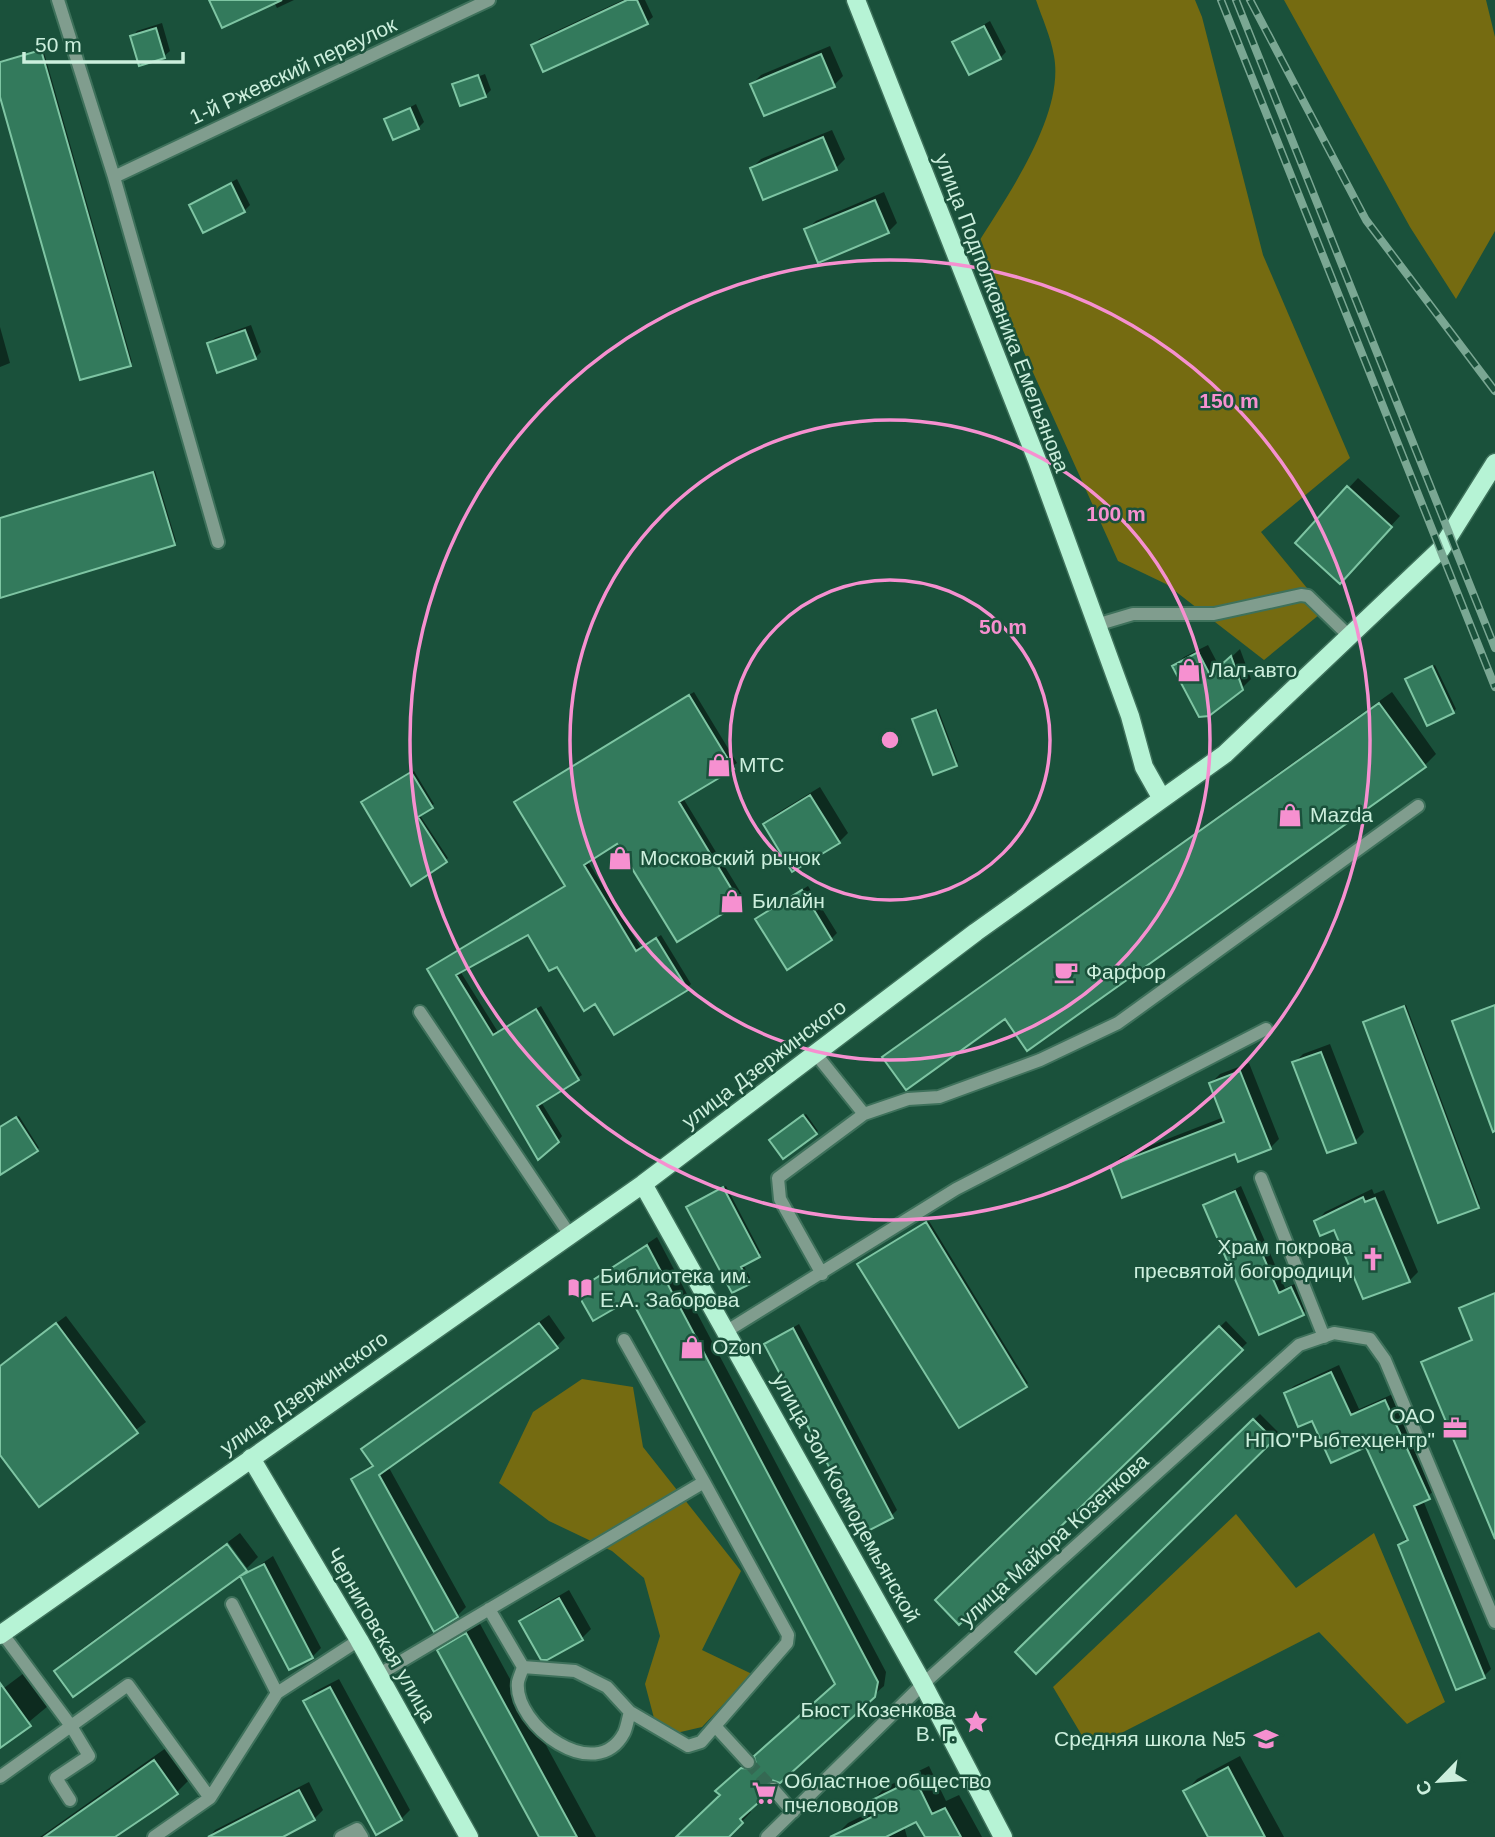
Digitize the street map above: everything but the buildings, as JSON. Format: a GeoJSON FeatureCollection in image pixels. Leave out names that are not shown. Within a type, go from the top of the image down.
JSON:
{"type":"FeatureCollection","features":[{"type":"Feature","properties":{"kind":"main road","name":"улица Подполковника Емельянова"},"geometry":{"type":"LineString","coordinates":[[856,0],[1037,460],[1130,716],[1144,768],[1162,799]]}},
{"type":"Feature","properties":{"kind":"main road","name":"улица Дзержинского"},"geometry":{"type":"LineString","coordinates":[[1,1634],[643,1184],[976,932],[1225,754],[1441,549],[1495,463]]}},
{"type":"Feature","properties":{"kind":"main road","name":"улица Зои Космодемьянской"},"geometry":{"type":"LineString","coordinates":[[643,1184],[923,1684],[1003,1837]]}},
{"type":"Feature","properties":{"kind":"main road","name":"Черниговская улица"},"geometry":{"type":"LineString","coordinates":[[251,1458],[359,1640],[469,1837]]}},
{"type":"Feature","properties":{"kind":"street"},"geometry":{"type":"LineString","coordinates":[[58,0],[114,177],[218,542]]}},
{"type":"Feature","properties":{"kind":"street","name":"1-й Ржевский переулок"},"geometry":{"type":"LineString","coordinates":[[114,177],[489,0]]}},
{"type":"Feature","properties":{"kind":"street"},"geometry":{"type":"LineString","coordinates":[[1096,625],[1133,614],[1214,614],[1300,595],[1308,596],[1348,635]]}},
{"type":"Feature","properties":{"kind":"street"},"geometry":{"type":"LineString","coordinates":[[822,1274],[780,1199],[778,1178],[864,1114],[908,1099],[939,1097],[1040,1060],[1118,1023],[1418,806]]}},
{"type":"Feature","properties":{"kind":"street"},"geometry":{"type":"LineString","coordinates":[[420,1012],[570,1235]]}},
{"type":"Feature","properties":{"kind":"street"},"geometry":{"type":"LineString","coordinates":[[727,1331],[956,1189],[1266,1029]]}},
{"type":"Feature","properties":{"kind":"street"},"geometry":{"type":"LineString","coordinates":[[815,1053],[864,1114]]}},
{"type":"Feature","properties":{"kind":"street"},"geometry":{"type":"LineString","coordinates":[[1261,1178],[1324,1337]]}},
{"type":"Feature","properties":{"kind":"street","name":"улица Майора Козенкова"},"geometry":{"type":"LineString","coordinates":[[767,1837],[923,1684],[1299,1345],[1334,1334],[1370,1339],[1385,1360],[1495,1622]]}},
{"type":"Feature","properties":{"kind":"street"},"geometry":{"type":"LineString","coordinates":[[523,1667],[575,1671],[607,1687],[630,1712],[688,1746],[701,1742],[788,1643],[788,1635],[624,1340]]}},
{"type":"Feature","properties":{"kind":"street"},"geometry":{"type":"LineString","coordinates":[[378,1675],[704,1482]]}},
{"type":"Feature","properties":{"kind":"street"},"geometry":{"type":"LineString","coordinates":[[232,1604],[277,1693]]}},
{"type":"Feature","properties":{"kind":"street"},"geometry":{"type":"LineString","coordinates":[[489,1609],[523,1667],[518,1684],[525,1708],[543,1732],[566,1749],[588,1755],[609,1749],[624,1734],[630,1712]]}},
{"type":"Feature","properties":{"kind":"street"},"geometry":{"type":"LineString","coordinates":[[1,1634],[71,1726],[89,1756],[56,1779],[70,1800]]}},
{"type":"Feature","properties":{"kind":"street"},"geometry":{"type":"LineString","coordinates":[[154,1837],[210,1798],[277,1693],[359,1640]]}},
{"type":"Feature","properties":{"kind":"street"},"geometry":{"type":"LineString","coordinates":[[0,1777],[128,1685],[210,1798]]}},
{"type":"Feature","properties":{"kind":"street"},"geometry":{"type":"LineString","coordinates":[[715,1726],[748,1762]]}},
{"type":"Feature","properties":{"kind":"street"},"geometry":{"type":"LineString","coordinates":[[773,1789],[793,1812]]}},
{"type":"Feature","properties":{"kind":"street"},"geometry":{"type":"LineString","coordinates":[[341,1837],[357,1829],[362,1837]]}},
{"type":"Feature","properties":{"kind":"shaded area"},"geometry":{"type":"Polygon","coordinates":[[[1036,0],[1195,0],[1202,17],[1263,255],[1350,458],[1261,532],[1325,610],[1264,660],[1166,584],[1118,561],[976,246],[1017,180],[1051,104],[1055,79],[1054,56],[1036,0]]]}},
{"type":"Feature","properties":{"kind":"shaded area"},"geometry":{"type":"Polygon","coordinates":[[[1284,0],[1486,0],[1495,37],[1495,231],[1456,299],[1410,227],[1284,0]]]}},
{"type":"Feature","properties":{"kind":"shaded area"},"geometry":{"type":"Polygon","coordinates":[[[582,1379],[633,1387],[643,1447],[741,1571],[702,1650],[752,1674],[702,1727],[659,1737],[645,1684],[660,1636],[644,1578],[612,1551],[549,1521],[499,1483],[533,1412],[582,1379]]]}},
{"type":"Feature","properties":{"kind":"shaded area"},"geometry":{"type":"Polygon","coordinates":[[[1236,1514],[1296,1588],[1374,1533],[1445,1702],[1407,1724],[1319,1632],[1090,1749],[1053,1687],[1236,1514]]]}},
{"type":"Feature","properties":{"kind":"tunnel"},"geometry":{"type":"LineString","coordinates":[[748,1762],[773,1789]]}},
{"type":"Feature","properties":{"kind":"railway"},"geometry":{"type":"LineString","coordinates":[[1221,0],[1495,687]]}},
{"type":"Feature","properties":{"kind":"railway"},"geometry":{"type":"LineString","coordinates":[[1236,0],[1495,648]]}},
{"type":"Feature","properties":{"kind":"railway"},"geometry":{"type":"LineString","coordinates":[[1250,0],[1366,220],[1495,391]]}},
{"type":"Feature","properties":{"kind":"place","name":"Лал-авто"},"geometry":{"type":"Point","coordinates":[1189,670]}},
{"type":"Feature","properties":{"kind":"place","name":"МТС"},"geometry":{"type":"Point","coordinates":[719,765]}},
{"type":"Feature","properties":{"kind":"place","name":"Mazda"},"geometry":{"type":"Point","coordinates":[1290,815]}},
{"type":"Feature","properties":{"kind":"place","name":"Московский рынок"},"geometry":{"type":"Point","coordinates":[620,858]}},
{"type":"Feature","properties":{"kind":"place","name":"Билайн"},"geometry":{"type":"Point","coordinates":[732,901]}},
{"type":"Feature","properties":{"kind":"place","name":"Фарфор"},"geometry":{"type":"Point","coordinates":[1066,972]}},
{"type":"Feature","properties":{"kind":"place","name":"Храм покрова пресвятой богородици"},"geometry":{"type":"Point","coordinates":[1373,1259]}},
{"type":"Feature","properties":{"kind":"place","name":"Библиотека им. Е.А. Заборова"},"geometry":{"type":"Point","coordinates":[580,1288]}},
{"type":"Feature","properties":{"kind":"place","name":"Ozon"},"geometry":{"type":"Point","coordinates":[692,1347]}},
{"type":"Feature","properties":{"kind":"place","name":"ОАО НПО\"Рыбтехцентр\""},"geometry":{"type":"Point","coordinates":[1455,1428]}},
{"type":"Feature","properties":{"kind":"place","name":"Бюст Козенкова В. Г."},"geometry":{"type":"Point","coordinates":[976,1722]}},
{"type":"Feature","properties":{"kind":"place","name":"Средняя школа №5"},"geometry":{"type":"Point","coordinates":[1266,1739]}},
{"type":"Feature","properties":{"kind":"place","name":"Областное общество пчеловодов"},"geometry":{"type":"Point","coordinates":[764,1793]}}]}
